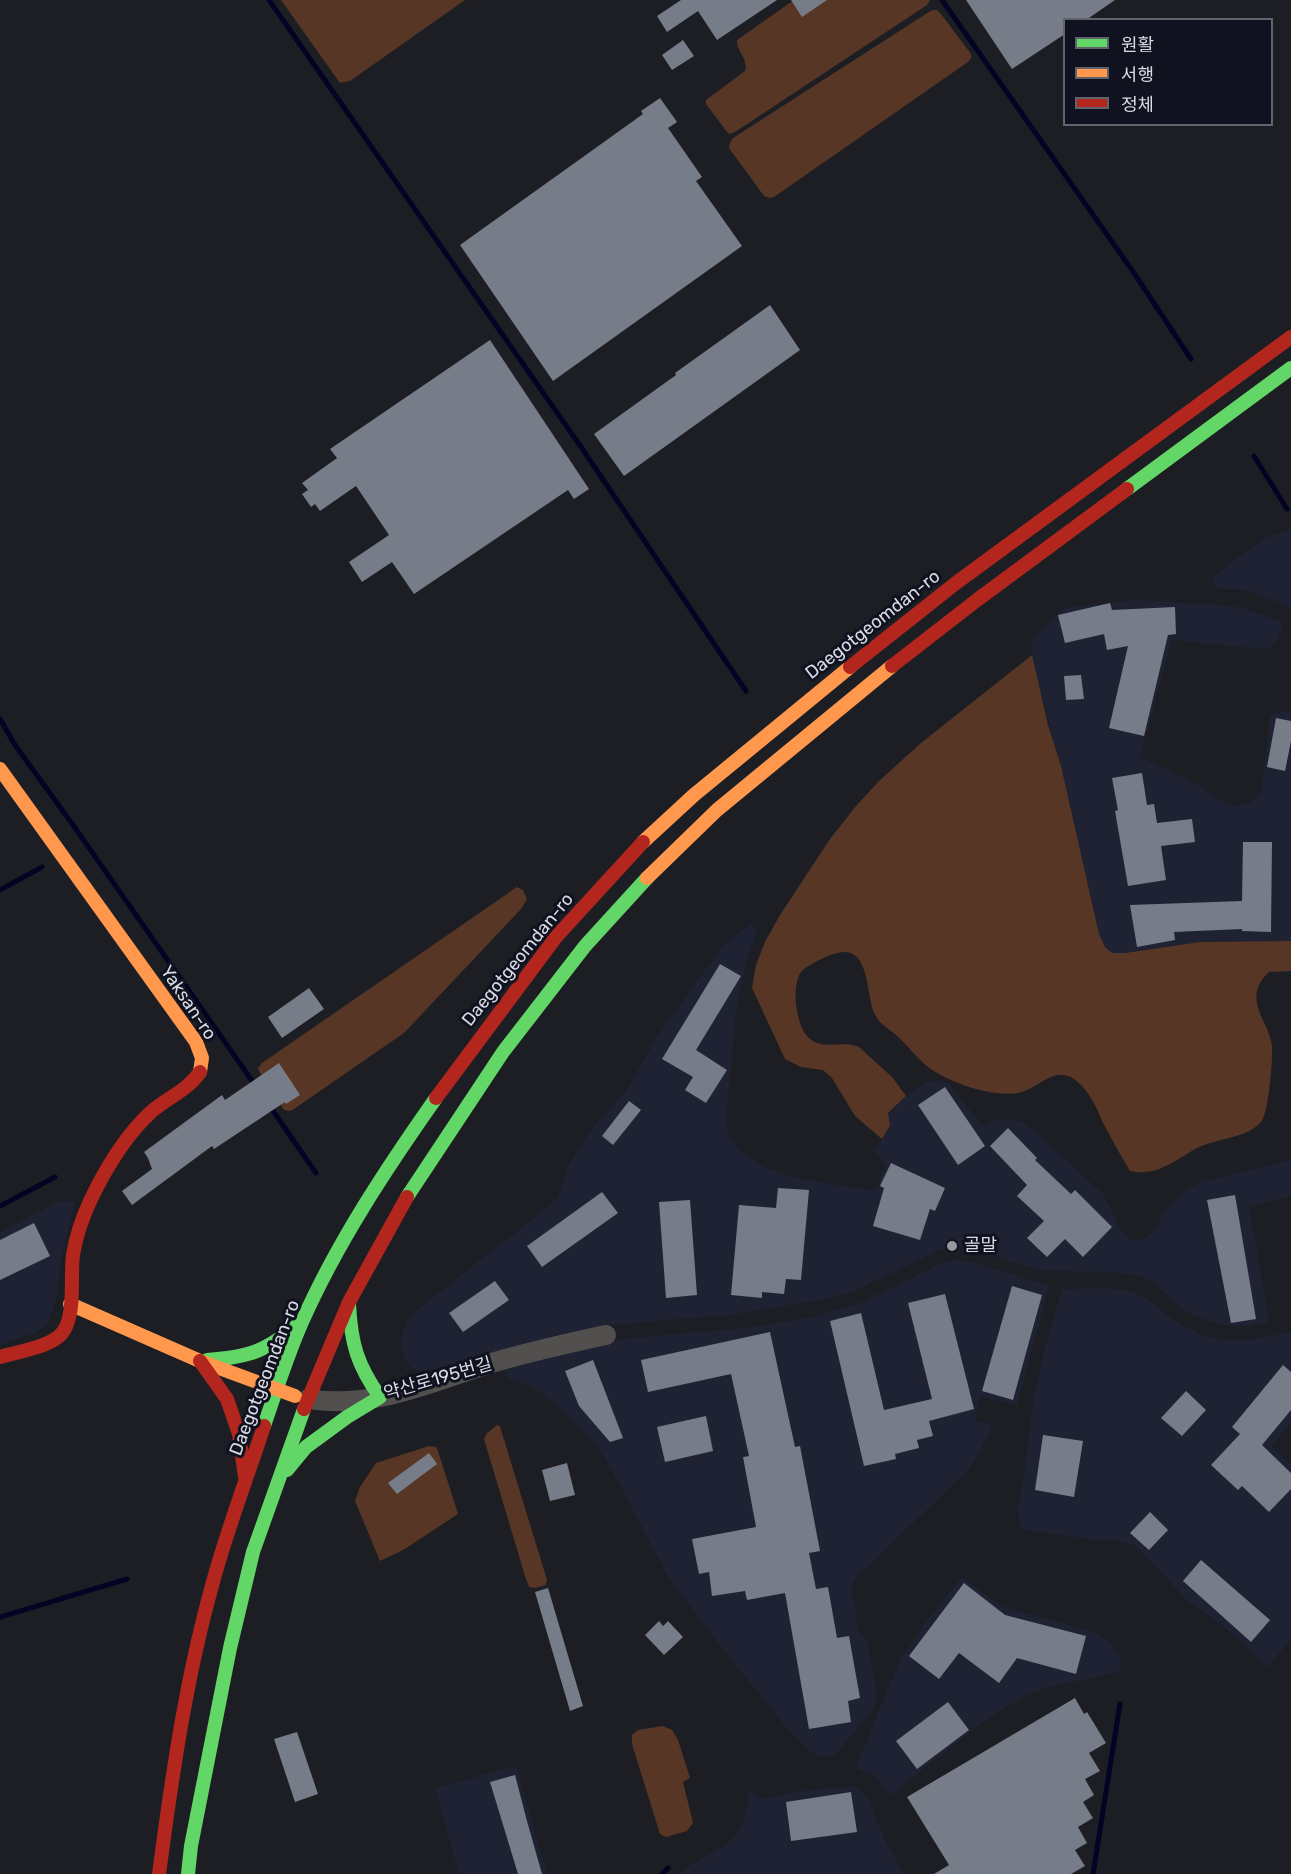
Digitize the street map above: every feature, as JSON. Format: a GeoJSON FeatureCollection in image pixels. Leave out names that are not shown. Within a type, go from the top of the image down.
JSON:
{"type":"FeatureCollection","features":[{"type":"Feature","properties":{"kind":"main road","name":"Daegotgeomdan-ro"},"geometry":{"type":"LineString","coordinates":[[159,1874],[171,1784],[190,1675],[213,1581],[276,1390],[302,1322],[342,1244],[388,1166],[464,1059],[556,937],[655,830],[800,706],[956,583],[1291,337]]}},
{"type":"Feature","properties":{"kind":"main road"},"geometry":{"type":"LineString","coordinates":[[188,1874],[191,1846],[233,1637],[253,1552],[308,1400],[349,1302],[413,1187],[504,1052],[585,946],[652,873],[725,803],[878,676],[1291,368]]}},
{"type":"Feature","properties":{"kind":"main road","name":"Yaksan-ro"},"geometry":{"type":"LineString","coordinates":[[0,769],[193,1038],[202,1058],[201,1069],[197,1077],[143,1120],[109,1166],[93,1194],[85,1213],[73,1257],[70,1304],[66,1326],[62,1334],[36,1346],[0,1357]]}},
{"type":"Feature","properties":{"kind":"main road"},"geometry":{"type":"LineString","coordinates":[[277,1482],[306,1447],[347,1417],[380,1397],[365,1377],[355,1358],[350,1336],[349,1302]]}},
{"type":"Feature","properties":{"kind":"main road","name":"약산로195번길"},"geometry":{"type":"LineString","coordinates":[[70,1304],[200,1361],[308,1400]]}},
{"type":"Feature","properties":{"kind":"main road"},"geometry":{"type":"LineString","coordinates":[[245,1482],[238,1434],[227,1399],[200,1361],[252,1356],[273,1346],[302,1322]]}},
{"type":"Feature","properties":{"kind":"street","name":"약산로195번길"},"geometry":{"type":"LineString","coordinates":[[308,1400],[329,1402],[380,1397],[422,1387],[516,1356],[606,1335]]}},
{"type":"Feature","properties":{"kind":"shaded area"},"geometry":{"type":"Polygon","coordinates":[[[281,0],[465,0],[350,81],[340,83],[281,0]]]}},
{"type":"Feature","properties":{"kind":"shaded area"},"geometry":{"type":"Polygon","coordinates":[[[794,0],[930,0],[927,5],[730,134],[706,104],[706,100],[745,71],[745,63],[737,40],[794,0]]]}},
{"type":"Feature","properties":{"kind":"shaded area"},"geometry":{"type":"Polygon","coordinates":[[[932,10],[937,10],[941,14],[971,54],[968,62],[774,197],[764,196],[729,148],[733,138],[932,10]]]}},
{"type":"Feature","properties":{"kind":"shaded area"},"geometry":{"type":"Polygon","coordinates":[[[1291,529],[1291,608],[1255,593],[1239,589],[1218,589],[1212,582],[1216,574],[1265,538],[1291,529]]]}},
{"type":"Feature","properties":{"kind":"shaded area"},"geometry":{"type":"Polygon","coordinates":[[[1136,600],[1231,606],[1283,622],[1277,641],[1271,647],[1261,649],[1172,640],[1140,757],[1193,782],[1228,805],[1246,804],[1257,799],[1262,789],[1270,715],[1291,712],[1291,941],[1200,942],[1112,953],[1105,947],[1099,934],[1061,766],[1032,655],[1032,639],[1064,608],[1136,600]]]}},
{"type":"Feature","properties":{"kind":"shaded area"},"geometry":{"type":"Polygon","coordinates":[[[1032,655],[1048,725],[1061,766],[1099,934],[1105,947],[1112,953],[1125,953],[1200,942],[1291,941],[1291,971],[1269,972],[1257,991],[1258,1008],[1272,1045],[1269,1093],[1262,1121],[1248,1132],[1204,1145],[1149,1172],[1130,1171],[1092,1100],[1074,1079],[1065,1075],[1057,1075],[1026,1090],[1007,1094],[983,1091],[959,1083],[928,1067],[876,1017],[866,977],[859,960],[854,954],[841,952],[815,962],[801,972],[796,986],[798,1015],[800,1024],[808,1037],[819,1044],[846,1044],[859,1047],[893,1078],[906,1096],[888,1113],[890,1125],[882,1139],[855,1116],[832,1078],[823,1070],[801,1067],[785,1059],[752,988],[756,965],[765,942],[780,915],[830,839],[856,806],[879,781],[921,743],[1032,655]]]}},
{"type":"Feature","properties":{"kind":"shaded area"},"geometry":{"type":"Polygon","coordinates":[[[517,887],[523,890],[527,899],[521,909],[404,1033],[291,1111],[284,1110],[259,1071],[258,1068],[262,1063],[517,887]]]}},
{"type":"Feature","properties":{"kind":"shaded area"},"geometry":{"type":"Polygon","coordinates":[[[751,923],[757,933],[748,956],[737,1003],[726,1117],[726,1129],[741,1152],[762,1166],[795,1178],[875,1191],[886,1166],[875,1151],[890,1125],[888,1113],[917,1087],[939,1080],[950,1085],[983,1126],[992,1121],[1004,1119],[1018,1121],[1029,1126],[1104,1195],[1121,1231],[1130,1240],[1142,1240],[1150,1235],[1170,1205],[1185,1190],[1204,1181],[1291,1160],[1291,1196],[1249,1206],[1269,1322],[1246,1326],[1219,1325],[1186,1312],[1156,1285],[1140,1276],[1122,1273],[1039,1270],[966,1247],[953,1247],[940,1250],[854,1291],[826,1299],[729,1315],[618,1324],[581,1331],[429,1371],[419,1371],[410,1367],[402,1349],[402,1335],[412,1314],[558,1197],[568,1167],[581,1144],[597,1122],[624,1094],[659,1034],[721,948],[751,923]]]}},
{"type":"Feature","properties":{"kind":"shaded area"},"geometry":{"type":"Polygon","coordinates":[[[75,1201],[61,1259],[56,1300],[51,1315],[46,1325],[37,1332],[0,1345],[0,1232],[56,1203],[75,1201]]]}},
{"type":"Feature","properties":{"kind":"shaded area"},"geometry":{"type":"Polygon","coordinates":[[[957,1260],[972,1262],[1049,1286],[1017,1405],[980,1397],[976,1415],[977,1422],[987,1423],[992,1428],[969,1470],[853,1580],[852,1591],[859,1633],[867,1639],[877,1696],[875,1705],[868,1716],[838,1752],[830,1757],[820,1756],[809,1751],[786,1727],[669,1578],[597,1446],[553,1401],[531,1386],[507,1378],[505,1370],[631,1338],[745,1328],[813,1317],[862,1302],[939,1264],[957,1260]]]}},
{"type":"Feature","properties":{"kind":"shaded area"},"geometry":{"type":"Polygon","coordinates":[[[1105,1288],[1131,1291],[1144,1297],[1173,1319],[1199,1334],[1229,1341],[1291,1332],[1291,1421],[1272,1447],[1291,1465],[1291,1640],[1267,1667],[1232,1633],[1188,1601],[1136,1546],[1112,1539],[1096,1540],[1021,1529],[1018,1507],[1032,1407],[1042,1358],[1062,1289],[1105,1288]]]}},
{"type":"Feature","properties":{"kind":"shaded area"},"geometry":{"type":"Polygon","coordinates":[[[497,1425],[500,1426],[547,1580],[546,1585],[535,1588],[529,1587],[525,1576],[484,1439],[487,1433],[497,1425]]]}},
{"type":"Feature","properties":{"kind":"shaded area"},"geometry":{"type":"Polygon","coordinates":[[[429,1446],[436,1447],[438,1451],[458,1514],[403,1550],[380,1561],[355,1501],[360,1487],[376,1463],[429,1446]]]}},
{"type":"Feature","properties":{"kind":"shaded area"},"geometry":{"type":"Polygon","coordinates":[[[962,1577],[1001,1606],[1094,1632],[1105,1638],[1121,1657],[1119,1672],[1048,1687],[1025,1696],[990,1717],[890,1795],[874,1776],[855,1768],[901,1659],[926,1622],[962,1577]]]}},
{"type":"Feature","properties":{"kind":"shaded area"},"geometry":{"type":"Polygon","coordinates":[[[663,1726],[672,1730],[678,1740],[690,1778],[683,1782],[693,1823],[687,1831],[666,1837],[660,1834],[632,1744],[632,1735],[638,1730],[663,1726]]]}},
{"type":"Feature","properties":{"kind":"shaded area"},"geometry":{"type":"Polygon","coordinates":[[[516,1766],[547,1874],[459,1874],[435,1788],[516,1766]]]}},
{"type":"Feature","properties":{"kind":"shaded area"},"geometry":{"type":"Polygon","coordinates":[[[852,1786],[859,1789],[868,1800],[884,1838],[904,1874],[679,1874],[736,1836],[747,1810],[748,1791],[766,1799],[794,1792],[852,1786]]]}},
{"type":"Feature","properties":{"kind":"building"},"geometry":{"type":"Polygon","coordinates":[[[681,0],[777,0],[717,40],[698,11],[667,32],[657,16],[681,0]]]}},
{"type":"Feature","properties":{"kind":"building"},"geometry":{"type":"Polygon","coordinates":[[[791,0],[827,0],[802,17],[791,0]]]}},
{"type":"Feature","properties":{"kind":"building"},"geometry":{"type":"Polygon","coordinates":[[[966,0],[1115,0],[1089,18],[1063,18],[1063,35],[1012,69],[966,0]]]}},
{"type":"Feature","properties":{"kind":"building"},"geometry":{"type":"Polygon","coordinates":[[[683,40],[694,56],[672,70],[662,55],[683,40]]]}},
{"type":"Feature","properties":{"kind":"building"},"geometry":{"type":"Polygon","coordinates":[[[660,98],[677,122],[668,128],[702,177],[696,181],[742,246],[553,381],[460,245],[643,114],[641,111],[660,98]]]}},
{"type":"Feature","properties":{"kind":"building"},"geometry":{"type":"Polygon","coordinates":[[[770,305],[800,350],[624,476],[594,434],[770,305]]]}},
{"type":"Feature","properties":{"kind":"building"},"geometry":{"type":"Polygon","coordinates":[[[490,340],[589,489],[574,499],[568,490],[414,594],[392,562],[362,582],[349,562],[389,535],[356,486],[320,511],[315,504],[311,507],[302,494],[308,490],[302,483],[337,458],[330,449],[490,340]]]}},
{"type":"Feature","properties":{"kind":"building"},"geometry":{"type":"Polygon","coordinates":[[[1110,603],[1112,610],[1175,607],[1176,634],[1168,635],[1144,736],[1109,728],[1128,646],[1107,650],[1104,634],[1065,643],[1058,615],[1110,603]]]}},
{"type":"Feature","properties":{"kind":"building"},"geometry":{"type":"Polygon","coordinates":[[[1081,675],[1084,699],[1066,700],[1064,676],[1081,675]]]}},
{"type":"Feature","properties":{"kind":"building"},"geometry":{"type":"Polygon","coordinates":[[[1276,718],[1291,721],[1291,741],[1285,771],[1267,767],[1276,718]]]}},
{"type":"Feature","properties":{"kind":"building"},"geometry":{"type":"Polygon","coordinates":[[[1142,773],[1147,805],[1154,804],[1157,823],[1192,819],[1195,842],[1161,846],[1166,880],[1128,886],[1115,811],[1118,810],[1112,778],[1142,773]]]}},
{"type":"Feature","properties":{"kind":"building"},"geometry":{"type":"Polygon","coordinates":[[[1243,842],[1272,842],[1271,932],[1242,931],[1242,929],[1174,932],[1175,940],[1137,947],[1130,905],[1242,901],[1243,842]]]}},
{"type":"Feature","properties":{"kind":"building"},"geometry":{"type":"Polygon","coordinates":[[[720,964],[741,976],[696,1050],[727,1070],[706,1103],[685,1090],[693,1077],[662,1059],[720,964]]]}},
{"type":"Feature","properties":{"kind":"building"},"geometry":{"type":"Polygon","coordinates":[[[309,988],[324,1009],[282,1038],[268,1017],[309,988]]]}},
{"type":"Feature","properties":{"kind":"building"},"geometry":{"type":"Polygon","coordinates":[[[279,1063],[300,1095],[286,1104],[285,1102],[214,1149],[212,1146],[132,1205],[122,1191],[152,1169],[144,1152],[222,1095],[225,1100],[279,1063]]]}},
{"type":"Feature","properties":{"kind":"building"},"geometry":{"type":"Polygon","coordinates":[[[945,1087],[985,1146],[958,1165],[918,1105],[945,1087]]]}},
{"type":"Feature","properties":{"kind":"building"},"geometry":{"type":"Polygon","coordinates":[[[629,1101],[641,1110],[613,1145],[602,1136],[629,1101]]]}},
{"type":"Feature","properties":{"kind":"building"},"geometry":{"type":"Polygon","coordinates":[[[1008,1128],[1037,1158],[1035,1160],[1071,1194],[1075,1190],[1112,1227],[1083,1257],[1065,1239],[1047,1257],[1027,1238],[1044,1221],[1017,1196],[1027,1185],[990,1146],[1008,1128]]]}},
{"type":"Feature","properties":{"kind":"building"},"geometry":{"type":"Polygon","coordinates":[[[891,1163],[945,1188],[935,1211],[930,1209],[920,1240],[873,1226],[884,1188],[880,1186],[891,1163]]]}},
{"type":"Feature","properties":{"kind":"building"},"geometry":{"type":"Polygon","coordinates":[[[778,1188],[809,1190],[801,1280],[786,1279],[784,1294],[762,1292],[762,1298],[731,1295],[739,1205],[776,1208],[778,1188]]]}},
{"type":"Feature","properties":{"kind":"building"},"geometry":{"type":"Polygon","coordinates":[[[602,1192],[618,1213],[542,1267],[527,1246],[602,1192]]]}},
{"type":"Feature","properties":{"kind":"building"},"geometry":{"type":"Polygon","coordinates":[[[1235,1195],[1256,1319],[1231,1323],[1207,1200],[1235,1195]]]}},
{"type":"Feature","properties":{"kind":"building"},"geometry":{"type":"Polygon","coordinates":[[[690,1200],[697,1295],[666,1298],[659,1202],[690,1200]]]}},
{"type":"Feature","properties":{"kind":"building"},"geometry":{"type":"Polygon","coordinates":[[[34,1223],[50,1256],[0,1280],[0,1240],[34,1223]]]}},
{"type":"Feature","properties":{"kind":"building"},"geometry":{"type":"Polygon","coordinates":[[[495,1281],[509,1300],[463,1332],[449,1313],[495,1281]]]}},
{"type":"Feature","properties":{"kind":"building"},"geometry":{"type":"Polygon","coordinates":[[[1012,1286],[1042,1295],[1013,1400],[982,1391],[1012,1286]]]}},
{"type":"Feature","properties":{"kind":"building"},"geometry":{"type":"Polygon","coordinates":[[[945,1294],[974,1409],[929,1421],[933,1436],[917,1440],[919,1448],[895,1454],[896,1459],[864,1466],[830,1321],[861,1313],[884,1410],[932,1399],[908,1303],[945,1294]]]}},
{"type":"Feature","properties":{"kind":"building"},"geometry":{"type":"Polygon","coordinates":[[[770,1332],[795,1447],[800,1446],[820,1551],[809,1553],[816,1589],[828,1587],[837,1638],[849,1636],[860,1698],[848,1701],[851,1722],[809,1729],[785,1593],[747,1600],[745,1591],[712,1596],[709,1572],[699,1574],[692,1539],[756,1527],[743,1457],[749,1456],[731,1374],[648,1392],[641,1360],[770,1332]]]}},
{"type":"Feature","properties":{"kind":"building"},"geometry":{"type":"Polygon","coordinates":[[[593,1360],[623,1438],[610,1442],[579,1406],[565,1371],[593,1360]]]}},
{"type":"Feature","properties":{"kind":"building"},"geometry":{"type":"Polygon","coordinates":[[[1283,1365],[1291,1372],[1291,1410],[1262,1445],[1291,1473],[1291,1489],[1269,1512],[1242,1486],[1238,1490],[1211,1465],[1240,1434],[1232,1427],[1283,1365]]]}},
{"type":"Feature","properties":{"kind":"building"},"geometry":{"type":"Polygon","coordinates":[[[1186,1391],[1206,1410],[1182,1436],[1161,1418],[1186,1391]]]}},
{"type":"Feature","properties":{"kind":"building"},"geometry":{"type":"Polygon","coordinates":[[[706,1416],[713,1451],[665,1462],[657,1427],[706,1416]]]}},
{"type":"Feature","properties":{"kind":"building"},"geometry":{"type":"Polygon","coordinates":[[[1043,1435],[1083,1441],[1074,1497],[1035,1490],[1043,1435]]]}},
{"type":"Feature","properties":{"kind":"building"},"geometry":{"type":"Polygon","coordinates":[[[429,1453],[437,1464],[397,1494],[388,1483],[429,1453]]]}},
{"type":"Feature","properties":{"kind":"building"},"geometry":{"type":"Polygon","coordinates":[[[567,1463],[575,1495],[550,1501],[542,1470],[567,1463]]]}},
{"type":"Feature","properties":{"kind":"building"},"geometry":{"type":"Polygon","coordinates":[[[1150,1512],[1168,1530],[1149,1550],[1130,1533],[1150,1512]]]}},
{"type":"Feature","properties":{"kind":"building"},"geometry":{"type":"Polygon","coordinates":[[[1201,1560],[1270,1620],[1251,1642],[1183,1581],[1201,1560]]]}},
{"type":"Feature","properties":{"kind":"building"},"geometry":{"type":"Polygon","coordinates":[[[964,1583],[1005,1615],[1086,1636],[1076,1674],[1017,1658],[999,1683],[959,1653],[939,1679],[909,1656],[964,1583]]]}},
{"type":"Feature","properties":{"kind":"building"},"geometry":{"type":"Polygon","coordinates":[[[548,1588],[583,1706],[570,1711],[535,1592],[548,1588]]]}},
{"type":"Feature","properties":{"kind":"building"},"geometry":{"type":"Polygon","coordinates":[[[659,1621],[663,1626],[668,1621],[683,1637],[664,1655],[645,1635],[659,1621]]]}},
{"type":"Feature","properties":{"kind":"building"},"geometry":{"type":"Polygon","coordinates":[[[1075,1698],[1084,1714],[1087,1712],[1106,1743],[1089,1753],[1100,1771],[1085,1779],[1094,1795],[1083,1802],[1093,1818],[1078,1827],[1087,1843],[1075,1850],[1085,1866],[1071,1874],[934,1874],[949,1865],[907,1797],[1075,1698]]]}},
{"type":"Feature","properties":{"kind":"building"},"geometry":{"type":"Polygon","coordinates":[[[948,1702],[969,1730],[917,1769],[896,1741],[948,1702]]]}},
{"type":"Feature","properties":{"kind":"building"},"geometry":{"type":"Polygon","coordinates":[[[297,1732],[318,1794],[295,1802],[274,1739],[297,1732]]]}},
{"type":"Feature","properties":{"kind":"building"},"geometry":{"type":"Polygon","coordinates":[[[515,1775],[542,1874],[518,1874],[490,1782],[515,1775]]]}},
{"type":"Feature","properties":{"kind":"building"},"geometry":{"type":"Polygon","coordinates":[[[851,1792],[857,1832],[791,1841],[786,1802],[851,1792]]]}},
{"type":"Feature","properties":{"kind":"waterway"},"geometry":{"type":"LineString","coordinates":[[269,0],[581,447],[746,691]]}},
{"type":"Feature","properties":{"kind":"waterway"},"geometry":{"type":"LineString","coordinates":[[942,0],[1134,273],[1191,359]]}},
{"type":"Feature","properties":{"kind":"waterway"},"geometry":{"type":"LineString","coordinates":[[1254,456],[1287,509]]}},
{"type":"Feature","properties":{"kind":"waterway"},"geometry":{"type":"LineString","coordinates":[[0,719],[15,745],[255,1085]]}},
{"type":"Feature","properties":{"kind":"waterway"},"geometry":{"type":"LineString","coordinates":[[0,890],[42,867]]}},
{"type":"Feature","properties":{"kind":"waterway"},"geometry":{"type":"LineString","coordinates":[[269,1105],[316,1173]]}},
{"type":"Feature","properties":{"kind":"waterway"},"geometry":{"type":"LineString","coordinates":[[0,1206],[55,1177]]}},
{"type":"Feature","properties":{"kind":"waterway"},"geometry":{"type":"LineString","coordinates":[[0,1617],[127,1579]]}},
{"type":"Feature","properties":{"kind":"waterway"},"geometry":{"type":"LineString","coordinates":[[1093,1874],[1120,1704]]}},
{"type":"Feature","properties":{"kind":"waterway"},"geometry":{"type":"LineString","coordinates":[[662,1874],[668,1868]]}},
{"type":"Feature","properties":{"kind":"traffic: fast"},"geometry":{"type":"LineString","coordinates":[[1127,489],[1291,368]]}},
{"type":"Feature","properties":{"kind":"traffic: fast"},"geometry":{"type":"LineString","coordinates":[[407,1197],[503,1052],[585,946],[647,878]]}},
{"type":"Feature","properties":{"kind":"traffic: fast"},"geometry":{"type":"LineString","coordinates":[[264,1426],[297,1335],[331,1264],[381,1179],[436,1098]]}},
{"type":"Feature","properties":{"kind":"traffic: fast"},"geometry":{"type":"LineString","coordinates":[[287,1470],[306,1447],[347,1417],[380,1397],[357,1353],[351,1330],[349,1304]]}},
{"type":"Feature","properties":{"kind":"traffic: fast"},"geometry":{"type":"LineString","coordinates":[[207,1360],[235,1357],[257,1351],[300,1323]]}},
{"type":"Feature","properties":{"kind":"traffic: fast"},"geometry":{"type":"LineString","coordinates":[[188,1874],[191,1846],[230,1648],[253,1552],[304,1409]]}},
{"type":"Feature","properties":{"kind":"traffic: slow"},"geometry":{"type":"LineString","coordinates":[[647,878],[717,810],[892,666]]}},
{"type":"Feature","properties":{"kind":"traffic: slow"},"geometry":{"type":"LineString","coordinates":[[643,842],[694,795],[850,667]]}},
{"type":"Feature","properties":{"kind":"traffic: slow"},"geometry":{"type":"LineString","coordinates":[[0,769],[196,1042],[202,1058],[200,1072]]}},
{"type":"Feature","properties":{"kind":"traffic: slow"},"geometry":{"type":"LineString","coordinates":[[70,1304],[200,1361],[295,1396]]}},
{"type":"Feature","properties":{"kind":"traffic: jam"},"geometry":{"type":"LineString","coordinates":[[850,667],[956,583],[1291,337]]}},
{"type":"Feature","properties":{"kind":"traffic: jam"},"geometry":{"type":"LineString","coordinates":[[892,666],[1127,489]]}},
{"type":"Feature","properties":{"kind":"traffic: jam"},"geometry":{"type":"LineString","coordinates":[[436,1098],[556,937],[643,842]]}},
{"type":"Feature","properties":{"kind":"traffic: jam"},"geometry":{"type":"LineString","coordinates":[[0,1357],[51,1342],[63,1332],[70,1315],[72,1264],[76,1241],[85,1212],[97,1187],[117,1152],[133,1131],[157,1107],[190,1084],[200,1072]]}},
{"type":"Feature","properties":{"kind":"traffic: jam"},"geometry":{"type":"LineString","coordinates":[[304,1409],[349,1302],[407,1197]]}},
{"type":"Feature","properties":{"kind":"traffic: jam"},"geometry":{"type":"LineString","coordinates":[[200,1361],[227,1399],[239,1434],[245,1477]]}},
{"type":"Feature","properties":{"kind":"traffic: jam"},"geometry":{"type":"LineString","coordinates":[[159,1874],[181,1727],[203,1618],[224,1543],[264,1426]]}},
{"type":"Feature","properties":{"kind":"place","name":"골말"},"geometry":{"type":"Point","coordinates":[952,1246]}}]}
